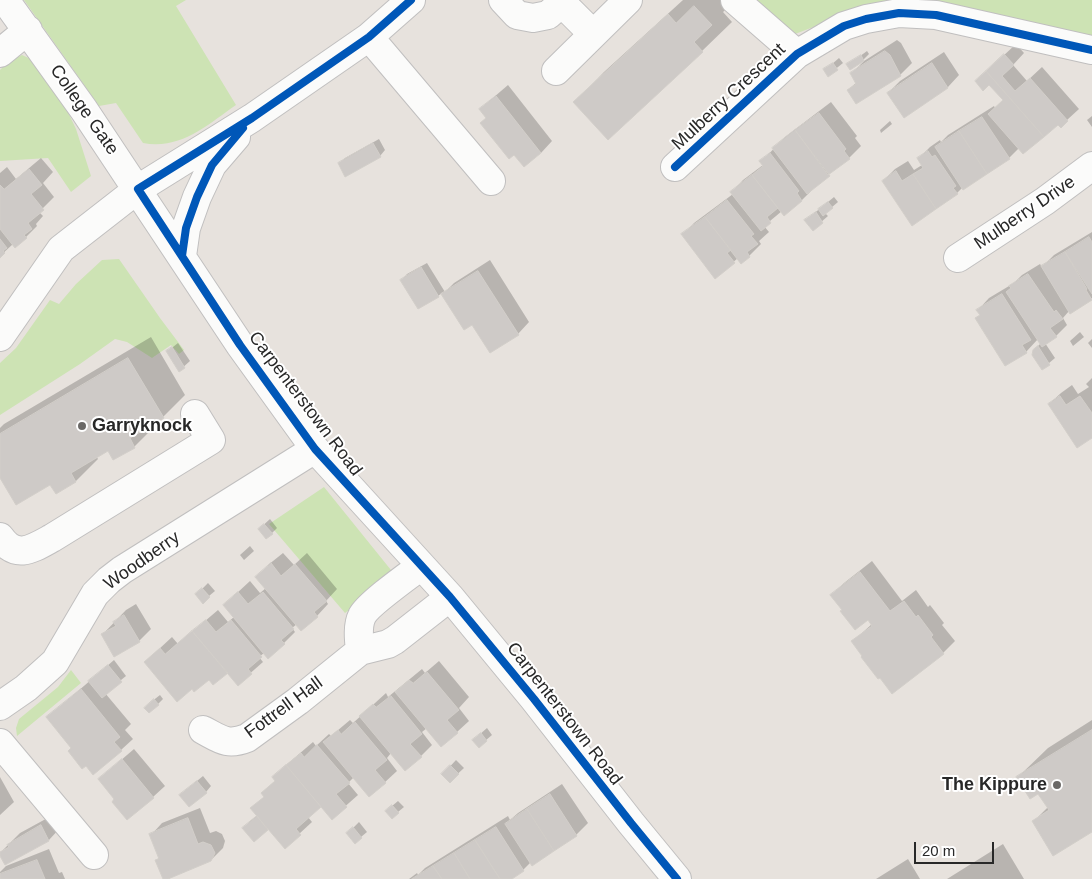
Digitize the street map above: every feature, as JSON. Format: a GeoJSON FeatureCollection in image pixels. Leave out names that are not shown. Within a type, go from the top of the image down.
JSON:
{"type":"FeatureCollection","features":[{"type":"Feature","properties":{"kind":"street","name":"College Gate"},"geometry":{"type":"LineString","coordinates":[[5,0],[28,30],[138,190]]}},
{"type":"Feature","properties":{"kind":"street"},"geometry":{"type":"LineString","coordinates":[[0,337],[61,249],[138,190],[252,118],[369,38],[410,0]]}},
{"type":"Feature","properties":{"kind":"street"},"geometry":{"type":"LineString","coordinates":[[503,0],[517,15],[533,18],[548,15],[563,1],[593,34]]}},
{"type":"Feature","properties":{"kind":"street"},"geometry":{"type":"LineString","coordinates":[[556,72],[628,0]]}},
{"type":"Feature","properties":{"kind":"street"},"geometry":{"type":"LineString","coordinates":[[735,0],[797,54]]}},
{"type":"Feature","properties":{"kind":"street","name":"Mulberry Crescent"},"geometry":{"type":"LineString","coordinates":[[675,167],[797,54],[844,26],[866,19],[899,13],[936,15],[1092,50]]}},
{"type":"Feature","properties":{"kind":"street"},"geometry":{"type":"LineString","coordinates":[[0,53],[28,30]]}},
{"type":"Feature","properties":{"kind":"street"},"geometry":{"type":"LineString","coordinates":[[369,38],[491,181]]}},
{"type":"Feature","properties":{"kind":"street"},"geometry":{"type":"LineString","coordinates":[[182,256],[186,228],[197,197],[212,165],[252,118]]}},
{"type":"Feature","properties":{"kind":"street","name":"Mulberry Drive"},"geometry":{"type":"LineString","coordinates":[[958,258],[1042,203],[1092,166]]}},
{"type":"Feature","properties":{"kind":"street","name":"Carpenterstown Road"},"geometry":{"type":"LineString","coordinates":[[138,190],[240,345],[315,449],[450,597],[534,699],[631,823],[669,876]]}},
{"type":"Feature","properties":{"kind":"street"},"geometry":{"type":"LineString","coordinates":[[0,537],[8,547],[15,550],[30,550],[211,440],[195,414]]}},
{"type":"Feature","properties":{"kind":"street","name":"Woodberry"},"geometry":{"type":"LineString","coordinates":[[0,706],[26,688],[55,662],[95,594],[109,580],[315,449]]}},
{"type":"Feature","properties":{"kind":"street"},"geometry":{"type":"LineString","coordinates":[[360,651],[358,637],[362,616],[373,604],[421,566]]}},
{"type":"Feature","properties":{"kind":"street","name":"Fottrell Hall"},"geometry":{"type":"LineString","coordinates":[[203,730],[225,742],[246,738],[298,701],[360,651],[388,644],[395,640],[450,597]]}},
{"type":"Feature","properties":{"kind":"street"},"geometry":{"type":"LineString","coordinates":[[0,743],[94,855]]}},
{"type":"Feature","properties":{"kind":"green space"},"geometry":{"type":"Polygon","coordinates":[[[24,0],[186,0],[176,6],[236,105],[204,128],[181,139],[169,143],[143,143],[116,103],[99,106],[24,0]]]}},
{"type":"Feature","properties":{"kind":"green space"},"geometry":{"type":"Polygon","coordinates":[[[756,0],[1092,0],[1092,41],[866,7],[795,34],[756,0]]]}},
{"type":"Feature","properties":{"kind":"green space"},"geometry":{"type":"Polygon","coordinates":[[[22,55],[46,66],[76,129],[91,176],[71,192],[48,158],[0,161],[0,70],[8,62],[22,55]]]}},
{"type":"Feature","properties":{"kind":"green space"},"geometry":{"type":"Polygon","coordinates":[[[119,259],[184,350],[179,354],[171,345],[152,358],[127,342],[115,339],[80,364],[0,415],[0,363],[16,348],[50,300],[59,304],[76,284],[102,260],[119,259]]]}},
{"type":"Feature","properties":{"kind":"green space"},"geometry":{"type":"Polygon","coordinates":[[[324,487],[395,575],[345,613],[269,524],[324,487]]]}},
{"type":"Feature","properties":{"kind":"green space"},"geometry":{"type":"Polygon","coordinates":[[[71,670],[81,683],[17,736],[16,728],[19,719],[58,687],[71,670]]]}},
{"type":"Feature","properties":{"kind":"building"},"geometry":{"type":"Polygon","coordinates":[[[694,6],[712,25],[694,42],[703,52],[608,140],[573,102],[668,14],[676,23],[694,6]]]}},
{"type":"Feature","properties":{"kind":"building"},"geometry":{"type":"Polygon","coordinates":[[[885,51],[890,55],[901,76],[856,104],[847,90],[856,84],[850,73],[885,51]]]}},
{"type":"Feature","properties":{"kind":"building"},"geometry":{"type":"Polygon","coordinates":[[[1004,54],[1014,65],[1002,76],[1015,91],[1030,78],[1068,121],[1061,128],[1058,125],[1044,137],[986,71],[1004,54]]]}},
{"type":"Feature","properties":{"kind":"building"},"geometry":{"type":"Polygon","coordinates":[[[861,55],[864,61],[850,70],[846,64],[861,55]]]}},
{"type":"Feature","properties":{"kind":"building"},"geometry":{"type":"Polygon","coordinates":[[[833,63],[838,70],[828,77],[823,69],[833,63]]]}},
{"type":"Feature","properties":{"kind":"building"},"geometry":{"type":"Polygon","coordinates":[[[932,63],[948,88],[904,118],[887,93],[932,63]]]}},
{"type":"Feature","properties":{"kind":"building"},"geometry":{"type":"Polygon","coordinates":[[[986,71],[1044,137],[1023,154],[988,114],[1003,100],[989,85],[983,91],[975,81],[986,71]]]}},
{"type":"Feature","properties":{"kind":"building"},"geometry":{"type":"Polygon","coordinates":[[[496,96],[541,153],[524,167],[514,155],[509,159],[480,123],[486,118],[479,109],[496,96]]]}},
{"type":"Feature","properties":{"kind":"building"},"geometry":{"type":"Polygon","coordinates":[[[819,113],[846,149],[844,151],[850,159],[828,175],[795,130],[819,113]]]}},
{"type":"Feature","properties":{"kind":"building"},"geometry":{"type":"Polygon","coordinates":[[[982,117],[1010,159],[987,174],[959,131],[982,117]]]}},
{"type":"Feature","properties":{"kind":"building"},"geometry":{"type":"Polygon","coordinates":[[[795,130],[830,176],[807,194],[772,148],[795,130]]]}},
{"type":"Feature","properties":{"kind":"building"},"geometry":{"type":"Polygon","coordinates":[[[959,131],[987,174],[963,190],[935,147],[959,131]]]}},
{"type":"Feature","properties":{"kind":"building"},"geometry":{"type":"Polygon","coordinates":[[[373,143],[381,157],[345,177],[338,163],[373,143]]]}},
{"type":"Feature","properties":{"kind":"building"},"geometry":{"type":"Polygon","coordinates":[[[928,151],[932,157],[935,155],[956,186],[953,188],[958,194],[936,209],[913,174],[923,168],[917,158],[928,151]]]}},
{"type":"Feature","properties":{"kind":"building"},"geometry":{"type":"Polygon","coordinates":[[[770,153],[799,191],[797,193],[802,201],[784,216],[752,175],[763,166],[759,161],[770,153]]]}},
{"type":"Feature","properties":{"kind":"building"},"geometry":{"type":"Polygon","coordinates":[[[29,169],[42,185],[31,194],[44,210],[28,223],[32,229],[24,235],[27,238],[15,248],[0,229],[0,185],[4,189],[29,169]]]}},
{"type":"Feature","properties":{"kind":"building"},"geometry":{"type":"Polygon","coordinates":[[[896,171],[902,181],[913,174],[936,209],[912,226],[882,181],[896,171]]]}},
{"type":"Feature","properties":{"kind":"building"},"geometry":{"type":"Polygon","coordinates":[[[752,175],[778,208],[767,217],[771,223],[761,231],[730,192],[752,175]]]}},
{"type":"Feature","properties":{"kind":"building"},"geometry":{"type":"Polygon","coordinates":[[[727,200],[754,234],[751,236],[758,244],[747,252],[750,257],[741,264],[705,217],[727,200]]]}},
{"type":"Feature","properties":{"kind":"building"},"geometry":{"type":"Polygon","coordinates":[[[828,202],[833,208],[823,216],[818,209],[828,202]]]}},
{"type":"Feature","properties":{"kind":"building"},"geometry":{"type":"Polygon","coordinates":[[[816,212],[823,223],[813,231],[804,220],[816,212]]]}},
{"type":"Feature","properties":{"kind":"building"},"geometry":{"type":"Polygon","coordinates":[[[705,217],[731,250],[727,253],[735,263],[715,279],[681,234],[705,217]]]}},
{"type":"Feature","properties":{"kind":"building"},"geometry":{"type":"Polygon","coordinates":[[[1089,237],[1092,242],[1092,294],[1065,252],[1089,237]]]}},
{"type":"Feature","properties":{"kind":"building"},"geometry":{"type":"Polygon","coordinates":[[[0,239],[7,248],[3,251],[5,253],[0,258],[0,239]]]}},
{"type":"Feature","properties":{"kind":"building"},"geometry":{"type":"Polygon","coordinates":[[[1065,252],[1092,300],[1070,314],[1041,266],[1065,252]]]}},
{"type":"Feature","properties":{"kind":"building"},"geometry":{"type":"Polygon","coordinates":[[[421,267],[439,297],[418,309],[400,280],[421,267]]]}},
{"type":"Feature","properties":{"kind":"building"},"geometry":{"type":"Polygon","coordinates":[[[478,271],[519,335],[490,353],[472,325],[464,330],[441,294],[478,271]]]}},
{"type":"Feature","properties":{"kind":"building"},"geometry":{"type":"Polygon","coordinates":[[[1028,274],[1054,312],[1056,310],[1063,319],[1050,328],[1057,337],[1042,347],[1006,292],[1011,288],[1009,286],[1028,274]]]}},
{"type":"Feature","properties":{"kind":"building"},"geometry":{"type":"Polygon","coordinates":[[[1002,294],[1031,340],[1022,345],[1027,353],[1005,366],[975,318],[980,315],[976,310],[1002,294]]]}},
{"type":"Feature","properties":{"kind":"building"},"geometry":{"type":"Polygon","coordinates":[[[1038,346],[1050,365],[1042,370],[1032,355],[1033,350],[1038,346]]]}},
{"type":"Feature","properties":{"kind":"building"},"geometry":{"type":"Polygon","coordinates":[[[172,347],[185,368],[179,372],[166,351],[172,347]]]}},
{"type":"Feature","properties":{"kind":"building","name":"Garryknock"},"geometry":{"type":"Polygon","coordinates":[[[128,358],[164,418],[130,438],[135,448],[113,460],[108,451],[71,473],[76,482],[56,494],[50,485],[16,505],[0,478],[0,434],[128,358]]]}},
{"type":"Feature","properties":{"kind":"building"},"geometry":{"type":"Polygon","coordinates":[[[1060,396],[1066,405],[1080,396],[1092,413],[1092,438],[1077,448],[1048,404],[1060,396]]]}},
{"type":"Feature","properties":{"kind":"building"},"geometry":{"type":"Polygon","coordinates":[[[264,524],[273,534],[266,539],[258,529],[264,524]]]}},
{"type":"Feature","properties":{"kind":"building"},"geometry":{"type":"Polygon","coordinates":[[[271,563],[281,576],[295,564],[327,601],[314,612],[318,617],[301,631],[255,577],[271,563]]]}},
{"type":"Feature","properties":{"kind":"building"},"geometry":{"type":"Polygon","coordinates":[[[860,572],[890,611],[904,601],[916,617],[918,615],[944,654],[892,694],[880,678],[878,679],[851,641],[872,626],[868,620],[855,630],[830,595],[860,572]]]}},
{"type":"Feature","properties":{"kind":"building"},"geometry":{"type":"Polygon","coordinates":[[[202,588],[210,597],[203,604],[195,594],[202,588]]]}},
{"type":"Feature","properties":{"kind":"building"},"geometry":{"type":"Polygon","coordinates":[[[238,592],[248,604],[263,592],[294,629],[281,640],[285,644],[268,659],[223,605],[238,592]]]}},
{"type":"Feature","properties":{"kind":"building"},"geometry":{"type":"Polygon","coordinates":[[[124,615],[140,642],[114,657],[101,634],[116,626],[113,622],[124,615]]]}},
{"type":"Feature","properties":{"kind":"building"},"geometry":{"type":"Polygon","coordinates":[[[206,620],[216,632],[231,620],[262,657],[248,669],[252,674],[238,686],[192,631],[206,620]]]}},
{"type":"Feature","properties":{"kind":"building"},"geometry":{"type":"Polygon","coordinates":[[[192,631],[228,673],[213,685],[209,680],[194,692],[192,689],[177,702],[144,662],[160,648],[165,654],[192,631]]]}},
{"type":"Feature","properties":{"kind":"building"},"geometry":{"type":"Polygon","coordinates":[[[108,665],[122,682],[102,698],[88,681],[108,665]]]}},
{"type":"Feature","properties":{"kind":"building"},"geometry":{"type":"Polygon","coordinates":[[[427,672],[459,710],[447,720],[458,733],[441,747],[395,692],[409,680],[413,683],[427,672]]]}},
{"type":"Feature","properties":{"kind":"building"},"geometry":{"type":"Polygon","coordinates":[[[81,689],[120,737],[114,742],[122,751],[93,775],[86,766],[82,769],[68,751],[71,748],[46,717],[81,689]]]}},
{"type":"Feature","properties":{"kind":"building"},"geometry":{"type":"Polygon","coordinates":[[[391,696],[422,734],[410,744],[422,757],[405,771],[359,716],[373,704],[376,707],[391,696]]]}},
{"type":"Feature","properties":{"kind":"building"},"geometry":{"type":"Polygon","coordinates":[[[154,699],[159,705],[149,713],[144,708],[154,699]]]}},
{"type":"Feature","properties":{"kind":"building"},"geometry":{"type":"Polygon","coordinates":[[[355,722],[387,760],[375,770],[386,783],[369,797],[323,742],[338,730],[341,734],[355,722]]]}},
{"type":"Feature","properties":{"kind":"building","name":"The Kippure"},"geometry":{"type":"Polygon","coordinates":[[[1092,730],[1092,832],[1053,856],[1032,821],[1049,810],[1038,794],[1030,799],[1016,777],[1092,730]]]}},
{"type":"Feature","properties":{"kind":"building"},"geometry":{"type":"Polygon","coordinates":[[[481,733],[487,741],[479,748],[472,740],[481,733]]]}},
{"type":"Feature","properties":{"kind":"building"},"geometry":{"type":"Polygon","coordinates":[[[317,745],[350,783],[336,794],[347,807],[332,820],[286,765],[301,753],[304,757],[317,745]]]}},
{"type":"Feature","properties":{"kind":"building"},"geometry":{"type":"Polygon","coordinates":[[[122,759],[154,798],[127,820],[112,802],[114,799],[98,779],[122,759]]]}},
{"type":"Feature","properties":{"kind":"building"},"geometry":{"type":"Polygon","coordinates":[[[286,765],[321,807],[296,829],[301,835],[285,849],[250,808],[264,797],[261,793],[275,781],[272,777],[286,765]]]}},
{"type":"Feature","properties":{"kind":"building"},"geometry":{"type":"Polygon","coordinates":[[[450,765],[459,774],[450,783],[441,774],[450,765]]]}},
{"type":"Feature","properties":{"kind":"building"},"geometry":{"type":"Polygon","coordinates":[[[197,781],[207,793],[189,807],[179,795],[197,781]]]}},
{"type":"Feature","properties":{"kind":"building"},"geometry":{"type":"Polygon","coordinates":[[[550,794],[577,836],[554,851],[527,809],[550,794]]]}},
{"type":"Feature","properties":{"kind":"building"},"geometry":{"type":"Polygon","coordinates":[[[392,805],[399,813],[392,819],[385,811],[392,805]]]}},
{"type":"Feature","properties":{"kind":"building"},"geometry":{"type":"Polygon","coordinates":[[[527,809],[554,851],[532,866],[505,824],[527,809]]]}},
{"type":"Feature","properties":{"kind":"building"},"geometry":{"type":"Polygon","coordinates":[[[257,816],[268,830],[254,842],[242,828],[257,816]]]}},
{"type":"Feature","properties":{"kind":"building"},"geometry":{"type":"Polygon","coordinates":[[[188,818],[198,844],[203,842],[211,845],[215,853],[211,861],[168,879],[163,879],[155,860],[159,859],[149,834],[188,818]]]}},
{"type":"Feature","properties":{"kind":"building"},"geometry":{"type":"Polygon","coordinates":[[[41,825],[49,841],[5,865],[0,852],[9,847],[7,845],[41,825]]]}},
{"type":"Feature","properties":{"kind":"building"},"geometry":{"type":"Polygon","coordinates":[[[353,827],[362,838],[355,844],[346,833],[353,827]]]}},
{"type":"Feature","properties":{"kind":"building"},"geometry":{"type":"Polygon","coordinates":[[[496,827],[524,871],[512,879],[500,879],[475,840],[496,827]]]}},
{"type":"Feature","properties":{"kind":"building"},"geometry":{"type":"Polygon","coordinates":[[[475,840],[500,879],[470,879],[454,853],[475,840]]]}},
{"type":"Feature","properties":{"kind":"building"},"geometry":{"type":"Polygon","coordinates":[[[454,853],[470,879],[442,879],[433,866],[454,853]]]}},
{"type":"Feature","properties":{"kind":"building"},"geometry":{"type":"Polygon","coordinates":[[[37,860],[45,879],[0,879],[0,874],[37,860]]]}},
{"type":"Feature","properties":{"kind":"building"},"geometry":{"type":"Polygon","coordinates":[[[433,866],[442,879],[412,879],[433,866]]]}},
{"type":"Feature","properties":{"kind":"cycle path"},"geometry":{"type":"LineString","coordinates":[[411,0],[369,37],[252,118],[138,189],[240,345],[315,449],[450,597],[677,879]]}},
{"type":"Feature","properties":{"kind":"cycle path"},"geometry":{"type":"LineString","coordinates":[[675,167],[797,54],[844,26],[866,19],[899,13],[936,15],[1092,50]]}},
{"type":"Feature","properties":{"kind":"cycle path"},"geometry":{"type":"LineString","coordinates":[[182,256],[186,228],[197,197],[212,165],[243,128]]}},
{"type":"Feature","properties":{"kind":"place","name":"Garryknock"},"geometry":{"type":"Point","coordinates":[82,426]}},
{"type":"Feature","properties":{"kind":"place","name":"The Kippure"},"geometry":{"type":"Point","coordinates":[1057,785]}}]}
